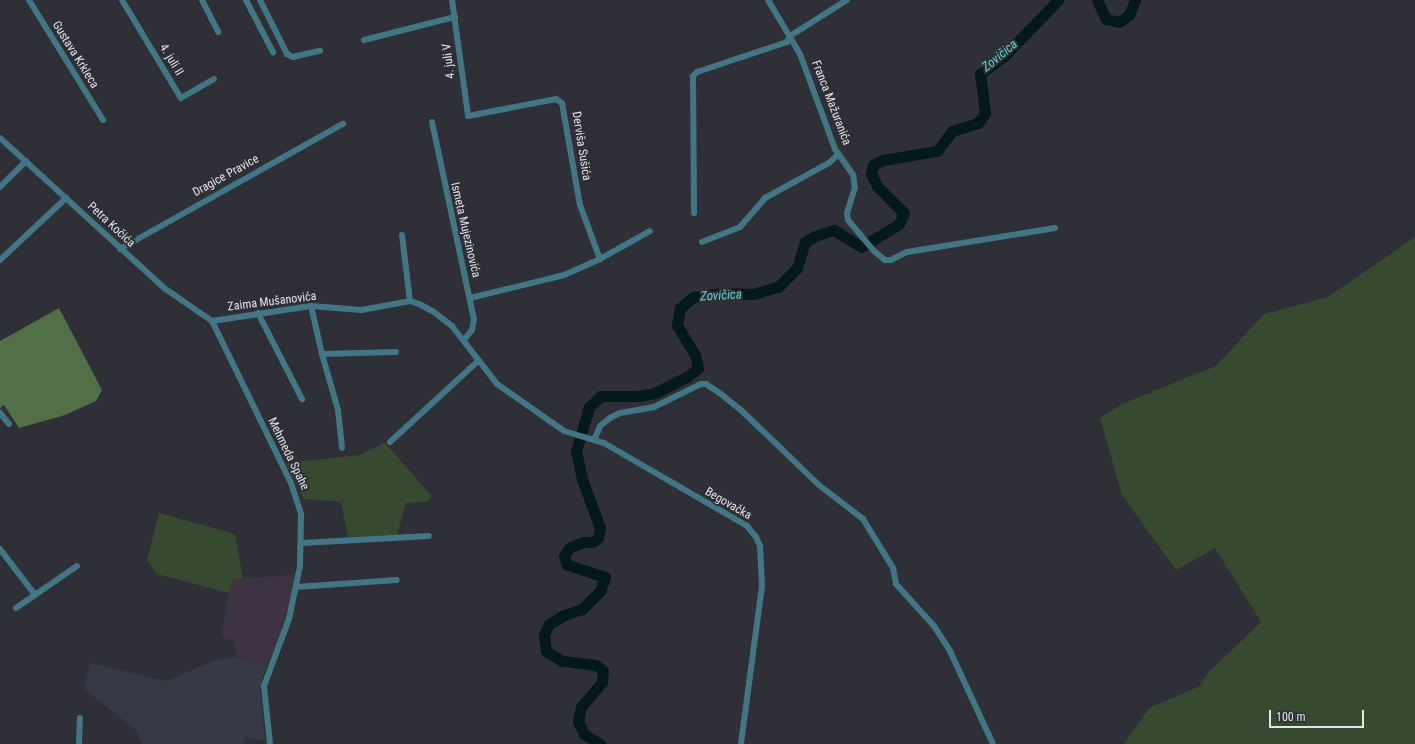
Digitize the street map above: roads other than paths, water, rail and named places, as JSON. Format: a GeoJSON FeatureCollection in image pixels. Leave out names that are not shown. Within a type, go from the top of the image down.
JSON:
{"type":"FeatureCollection","features":[{"type":"Feature","properties":{"kind":"street","name":"Gustava Krkleca"},"geometry":{"type":"LineString","coordinates":[[29,0],[103,120]]}},
{"type":"Feature","properties":{"kind":"street","name":"4. juli II"},"geometry":{"type":"LineString","coordinates":[[122,0],[181,98],[214,79]]}},
{"type":"Feature","properties":{"kind":"street"},"geometry":{"type":"LineString","coordinates":[[202,0],[218,32]]}},
{"type":"Feature","properties":{"kind":"street"},"geometry":{"type":"LineString","coordinates":[[246,0],[273,52]]}},
{"type":"Feature","properties":{"kind":"street"},"geometry":{"type":"LineString","coordinates":[[260,0],[287,54],[293,57],[320,51]]}},
{"type":"Feature","properties":{"kind":"street","name":"4. juli V"},"geometry":{"type":"LineString","coordinates":[[452,0],[466,114],[470,117]]}},
{"type":"Feature","properties":{"kind":"street","name":"Franca Mažuranića"},"geometry":{"type":"LineString","coordinates":[[768,0],[800,54],[839,154],[853,175],[855,187],[847,213],[848,220],[863,236],[874,251],[885,260],[891,260],[907,252],[1055,228]]}},
{"type":"Feature","properties":{"kind":"street"},"geometry":{"type":"LineString","coordinates":[[694,213],[693,76],[697,72],[787,42],[790,36],[847,0]]}},
{"type":"Feature","properties":{"kind":"street"},"geometry":{"type":"LineString","coordinates":[[364,40],[455,17]]}},
{"type":"Feature","properties":{"kind":"street","name":"Derviša Sušića"},"geometry":{"type":"LineString","coordinates":[[470,117],[556,99],[561,101],[580,205],[600,259]]}},
{"type":"Feature","properties":{"kind":"street","name":"Ismeta Mujezinovića"},"geometry":{"type":"LineString","coordinates":[[432,122],[470,298],[474,325],[464,340]]}},
{"type":"Feature","properties":{"kind":"street","name":"Dragice Pravice"},"geometry":{"type":"LineString","coordinates":[[120,249],[343,124]]}},
{"type":"Feature","properties":{"kind":"street","name":"Petra Kočića"},"geometry":{"type":"LineString","coordinates":[[0,138],[164,288],[212,321]]}},
{"type":"Feature","properties":{"kind":"street"},"geometry":{"type":"LineString","coordinates":[[702,242],[740,227],[765,198],[829,163],[839,154]]}},
{"type":"Feature","properties":{"kind":"street"},"geometry":{"type":"LineString","coordinates":[[0,187],[26,161]]}},
{"type":"Feature","properties":{"kind":"street"},"geometry":{"type":"LineString","coordinates":[[0,260],[66,198]]}},
{"type":"Feature","properties":{"kind":"street"},"geometry":{"type":"LineString","coordinates":[[470,298],[564,275],[600,259],[650,231]]}},
{"type":"Feature","properties":{"kind":"street"},"geometry":{"type":"LineString","coordinates":[[402,234],[410,301],[444,318],[464,340],[478,361],[503,389],[569,434],[587,438],[595,438],[600,426],[610,418],[620,414],[654,407],[701,384],[706,384],[726,398],[819,485],[862,519],[893,568],[896,584],[934,626],[950,651],[993,744]]}},
{"type":"Feature","properties":{"kind":"street","name":"Zaima Mušanovića"},"geometry":{"type":"LineString","coordinates":[[212,321],[311,306],[369,309],[410,301]]}},
{"type":"Feature","properties":{"kind":"street"},"geometry":{"type":"LineString","coordinates":[[311,306],[322,354],[338,410],[342,448]]}},
{"type":"Feature","properties":{"kind":"street"},"geometry":{"type":"LineString","coordinates":[[258,313],[302,399]]}},
{"type":"Feature","properties":{"kind":"street","name":"Mehmeda Spahe"},"geometry":{"type":"LineString","coordinates":[[212,321],[291,483],[301,514],[302,543],[296,587],[289,619],[264,686],[270,744]]}},
{"type":"Feature","properties":{"kind":"street"},"geometry":{"type":"LineString","coordinates":[[322,354],[396,352]]}},
{"type":"Feature","properties":{"kind":"street"},"geometry":{"type":"LineString","coordinates":[[390,442],[478,361]]}},
{"type":"Feature","properties":{"kind":"street"},"geometry":{"type":"LineString","coordinates":[[0,413],[9,424]]}},
{"type":"Feature","properties":{"kind":"street","name":"Begovačka"},"geometry":{"type":"LineString","coordinates":[[595,438],[747,526],[756,537],[760,546],[762,586],[741,744]]}},
{"type":"Feature","properties":{"kind":"street"},"geometry":{"type":"LineString","coordinates":[[302,543],[429,536]]}},
{"type":"Feature","properties":{"kind":"street"},"geometry":{"type":"LineString","coordinates":[[0,549],[34,595]]}},
{"type":"Feature","properties":{"kind":"street"},"geometry":{"type":"LineString","coordinates":[[16,608],[77,566]]}},
{"type":"Feature","properties":{"kind":"street"},"geometry":{"type":"LineString","coordinates":[[296,587],[397,580]]}},
{"type":"Feature","properties":{"kind":"street"},"geometry":{"type":"LineString","coordinates":[[79,744],[80,718]]}},
{"type":"Feature","properties":{"kind":"waterway","name":"Zovičica"},"geometry":{"type":"LineString","coordinates":[[600,744],[584,734],[578,721],[581,707],[602,682],[603,671],[596,665],[562,661],[546,651],[544,635],[549,624],[564,615],[582,609],[600,591],[605,577],[567,565],[564,556],[569,548],[583,542],[592,542],[598,538],[600,528],[582,479],[576,451],[589,407],[601,396],[638,396],[655,393],[687,377],[698,368],[695,355],[677,325],[680,308],[693,297],[723,293],[753,294],[778,287],[797,268],[805,242],[815,236],[834,230],[861,247],[899,224],[904,213],[877,186],[871,173],[873,165],[883,160],[937,151],[952,131],[978,123],[985,113],[980,74],[1004,56],[1058,0]]}},
{"type":"Feature","properties":{"kind":"waterway","name":"Zovičica"},"geometry":{"type":"LineString","coordinates":[[1097,0],[1106,19],[1119,22],[1129,15],[1135,0]]}}]}
